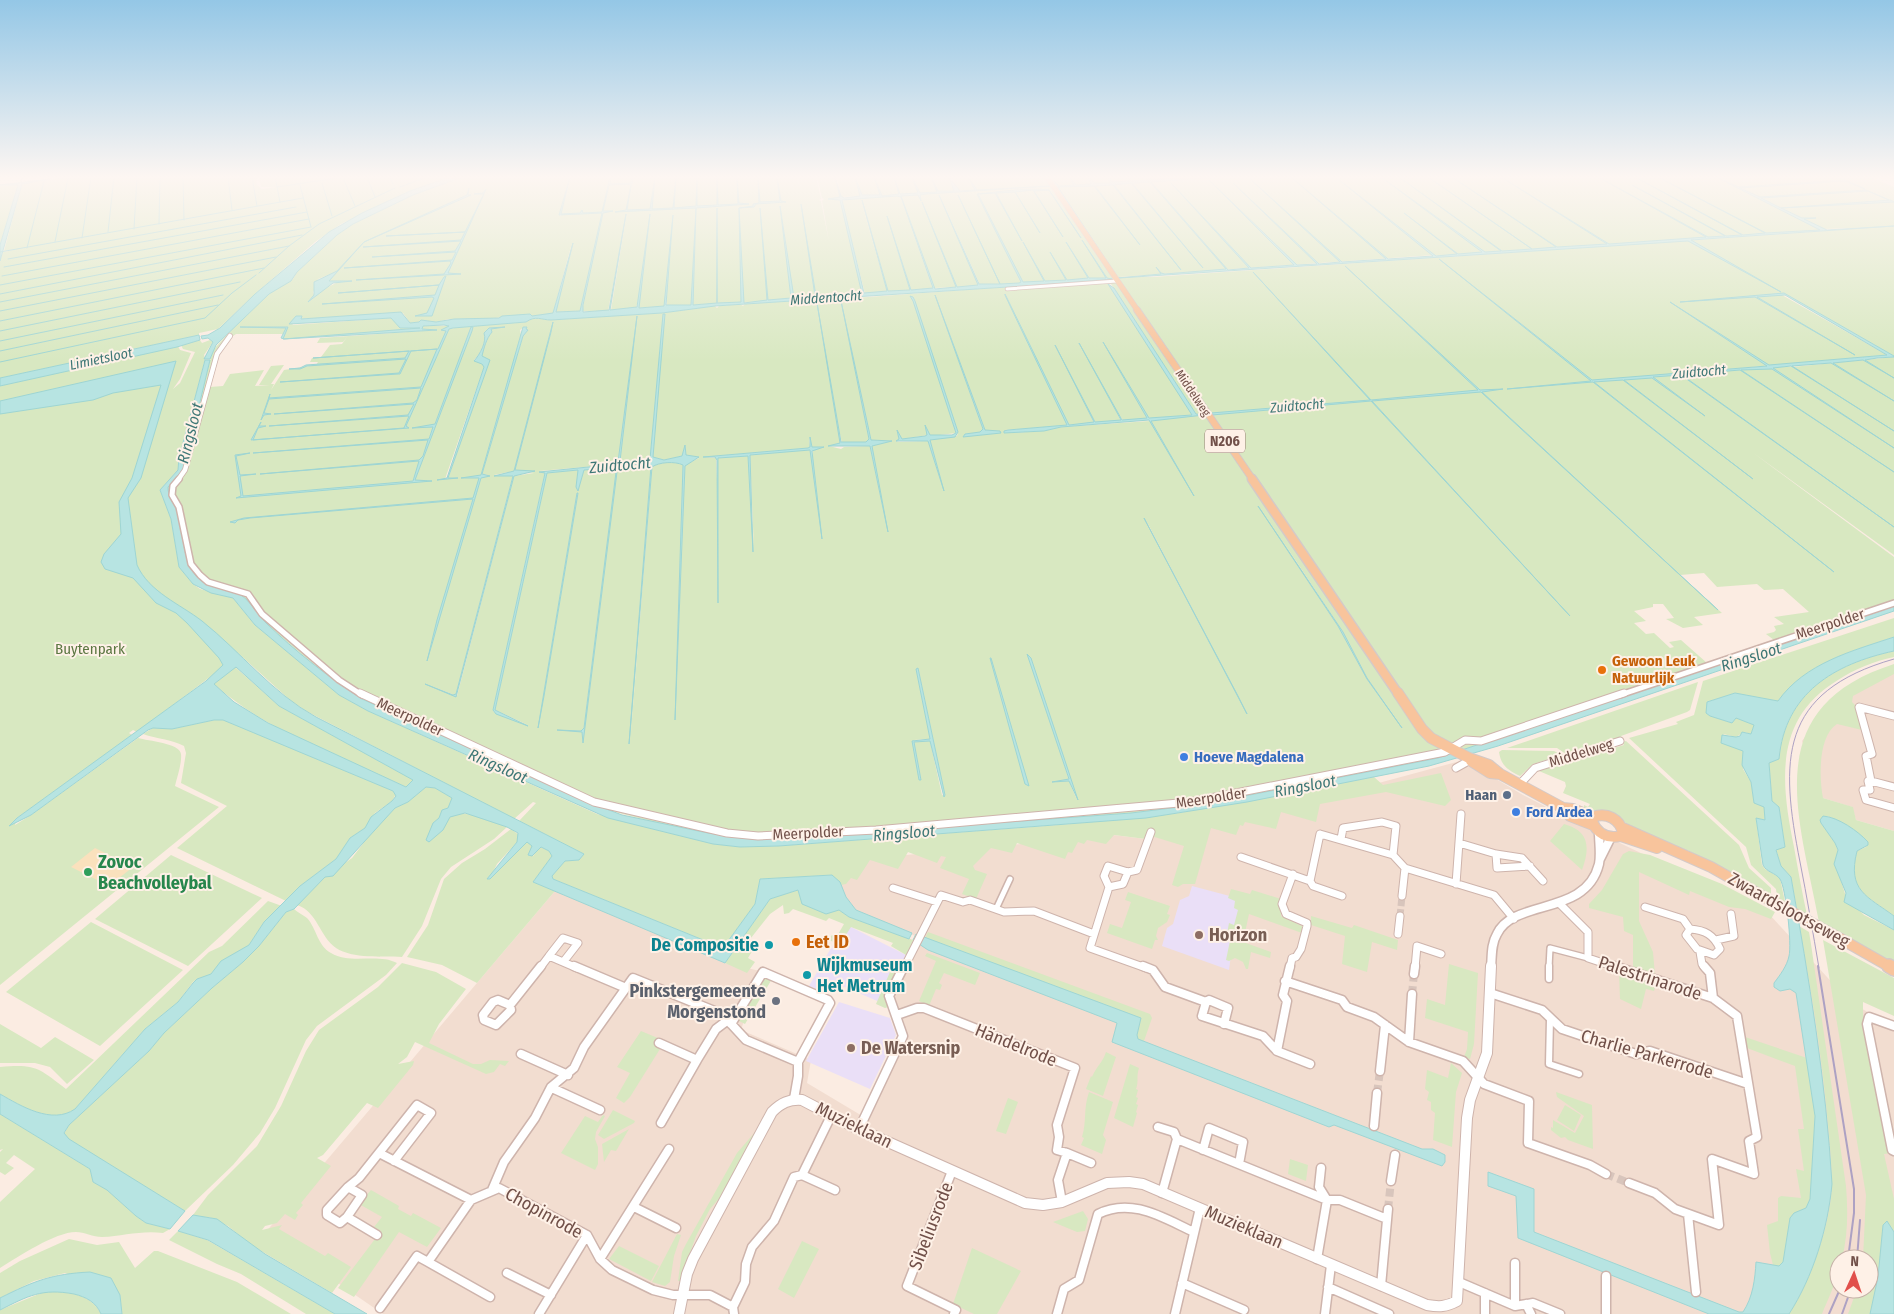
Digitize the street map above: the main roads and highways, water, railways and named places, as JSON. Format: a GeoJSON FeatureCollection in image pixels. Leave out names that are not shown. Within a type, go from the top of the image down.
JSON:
{"type":"FeatureCollection","features":[{"type":"Feature","properties":{"kind":"main road","name":"Middelweg"},"geometry":{"type":"LineString","coordinates":[[1088,238],[1426,734],[1458,752],[1473,764],[1490,773],[1500,774],[1563,808]]}},
{"type":"Feature","properties":{"kind":"main road"},"geometry":{"type":"LineString","coordinates":[[1563,808],[1570,816],[1618,834]]}},
{"type":"Feature","properties":{"kind":"main road"},"geometry":{"type":"LineString","coordinates":[[1595,825],[1599,815],[1611,817],[1618,834]]}},
{"type":"Feature","properties":{"kind":"main road","name":"Zwaardslootseweg"},"geometry":{"type":"LineString","coordinates":[[1618,834],[1682,854],[1711,867],[1894,969]]}},
{"type":"Feature","properties":{"kind":"water"},"geometry":{"type":"Polygon","coordinates":[[[2,238],[6,238],[0,261],[2,238]]]}},
{"type":"Feature","properties":{"kind":"water"},"geometry":{"type":"Polygon","coordinates":[[[321,238],[333,238],[297,272],[291,281],[269,294],[216,345],[210,359],[204,359],[213,342],[208,338],[202,339],[201,336],[208,335],[220,328],[255,294],[321,238]]]}},
{"type":"Feature","properties":{"kind":"water"},"geometry":{"type":"Polygon","coordinates":[[[463,238],[448,273],[461,274],[356,280],[444,274],[451,263],[450,261],[344,268],[452,260],[456,252],[372,257],[455,251],[461,241],[363,247],[463,238]]]}},
{"type":"Feature","properties":{"kind":"water","name":"Middentocht"},"geometry":{"type":"Polygon","coordinates":[[[596,238],[583,312],[609,310],[622,238],[610,310],[637,307],[647,238],[639,308],[664,306],[671,238],[666,305],[691,305],[694,238],[693,305],[741,302],[740,238],[744,303],[767,300],[762,238],[768,300],[791,298],[784,238],[794,298],[815,296],[806,238],[816,296],[837,297],[862,294],[849,238],[851,238],[864,293],[887,291],[873,238],[888,291],[910,290],[894,238],[911,290],[933,288],[916,238],[935,289],[956,287],[937,238],[957,287],[978,285],[958,238],[979,284],[1021,282],[999,238],[1023,282],[1044,281],[1023,242],[1045,281],[1066,280],[1050,252],[1067,280],[1088,278],[1066,242],[1089,278],[1106,278],[1082,240],[1107,278],[1112,279],[715,306],[662,313],[551,320],[536,318],[526,322],[453,328],[449,329],[406,426],[409,428],[296,437],[404,428],[409,416],[269,426],[408,415],[414,404],[274,414],[413,403],[417,400],[421,388],[269,399],[264,413],[271,414],[264,415],[261,420],[270,394],[269,398],[421,387],[446,331],[441,330],[449,326],[423,326],[422,329],[437,330],[284,339],[420,328],[400,328],[391,318],[289,324],[296,316],[302,316],[301,319],[401,312],[410,323],[421,320],[436,322],[454,319],[499,318],[502,316],[530,314],[532,316],[553,313],[573,243],[556,312],[580,311],[596,238]]]}},
{"type":"Feature","properties":{"kind":"water"},"geometry":{"type":"Polygon","coordinates":[[[1199,238],[1228,270],[1249,268],[1222,238],[1251,268],[1294,265],[1267,238],[1297,265],[1317,264],[1290,238],[1319,264],[1340,262],[1314,238],[1342,262],[1386,259],[1362,238],[1388,259],[1433,256],[1411,238],[1436,256],[1457,254],[1437,238],[1458,254],[1482,252],[1464,238],[1485,252],[1501,251],[1484,238],[1502,251],[1556,247],[1543,238],[1557,247],[1607,244],[1598,238],[1609,244],[1715,238],[1691,240],[1781,292],[1688,241],[1117,278],[1161,274],[1156,267],[1161,273],[1165,274],[1226,269],[1199,238]]]}},
{"type":"Feature","properties":{"kind":"water"},"geometry":{"type":"Polygon","coordinates":[[[364,242],[329,281],[352,281],[333,283],[308,302],[314,295],[314,282],[337,271],[364,242]]]}},
{"type":"Feature","properties":{"kind":"water","name":"Zuidtocht"},"geometry":{"type":"Polygon","coordinates":[[[1439,259],[1592,380],[1767,366],[1670,302],[1769,365],[1887,355],[1785,295],[1757,297],[1855,355],[1755,297],[1680,302],[1784,293],[1894,356],[1865,360],[1894,378],[1863,360],[1833,363],[1894,401],[1831,363],[1792,366],[1894,431],[1791,366],[1773,368],[1894,448],[1772,369],[1741,370],[1894,472],[1740,370],[1682,375],[1894,527],[1681,375],[1653,377],[1705,416],[1652,378],[1624,380],[1753,479],[1623,380],[1594,382],[1834,572],[1593,382],[1507,389],[1591,381],[1439,259]]]}},
{"type":"Feature","properties":{"kind":"water","name":"Zuidtocht"},"geometry":{"type":"Polygon","coordinates":[[[1345,266],[1480,390],[1503,389],[1482,392],[1718,610],[1481,392],[1372,401],[1570,616],[1371,401],[1212,415],[1211,413],[1370,400],[1253,272],[1371,400],[1478,390],[1345,266]]]}},
{"type":"Feature","properties":{"kind":"water"},"geometry":{"type":"Polygon","coordinates":[[[446,276],[432,316],[415,316],[427,313],[434,298],[432,297],[322,304],[435,295],[439,285],[446,276]]]}},
{"type":"Feature","properties":{"kind":"water"},"geometry":{"type":"Polygon","coordinates":[[[1108,284],[1114,288],[1196,414],[1204,415],[1151,421],[1194,496],[1149,420],[1061,427],[1044,431],[1004,433],[1004,431],[1008,430],[1067,425],[1005,294],[1069,425],[1094,422],[1055,345],[1095,422],[1121,420],[1079,343],[1122,420],[1147,418],[1103,342],[1149,418],[1192,415],[1108,284]]]}},
{"type":"Feature","properties":{"kind":"water"},"geometry":{"type":"Polygon","coordinates":[[[935,295],[985,430],[1000,431],[1001,433],[963,437],[965,434],[980,432],[983,429],[935,295]]]}},
{"type":"Feature","properties":{"kind":"water"},"geometry":{"type":"Polygon","coordinates":[[[910,296],[915,301],[958,432],[955,437],[930,440],[944,491],[928,441],[896,441],[899,439],[897,430],[902,439],[927,435],[925,425],[930,435],[952,435],[956,433],[910,296]]]}},
{"type":"Feature","properties":{"kind":"water"},"geometry":{"type":"Polygon","coordinates":[[[841,301],[871,440],[892,441],[872,446],[888,532],[870,446],[828,446],[840,443],[817,303],[841,442],[866,442],[869,439],[841,301]]]}},
{"type":"Feature","properties":{"kind":"water","name":"Zuidtocht"},"geometry":{"type":"Polygon","coordinates":[[[663,314],[665,314],[653,457],[664,460],[682,456],[685,445],[686,455],[699,457],[685,466],[675,720],[683,465],[667,463],[652,467],[629,744],[651,466],[632,464],[584,470],[578,491],[576,487],[578,470],[547,473],[495,710],[528,726],[496,714],[493,710],[545,473],[539,472],[608,465],[618,462],[637,316],[620,461],[632,463],[650,459],[663,314]]]}},
{"type":"Feature","properties":{"kind":"water"},"geometry":{"type":"Polygon","coordinates":[[[553,322],[515,470],[535,471],[514,476],[456,697],[425,684],[453,695],[456,694],[513,476],[494,476],[514,471],[553,322]]]}},
{"type":"Feature","properties":{"kind":"water"},"geometry":{"type":"Polygon","coordinates":[[[240,327],[288,327],[283,339],[281,338],[286,328],[240,327]]]}},
{"type":"Feature","properties":{"kind":"water"},"geometry":{"type":"Polygon","coordinates":[[[471,327],[473,327],[472,331],[415,480],[432,481],[236,498],[241,496],[235,455],[250,453],[236,456],[240,475],[256,474],[240,476],[243,496],[413,481],[419,461],[260,474],[419,460],[423,456],[428,440],[253,453],[429,439],[433,427],[412,428],[435,424],[471,327]]]}},
{"type":"Feature","properties":{"kind":"water"},"geometry":{"type":"Polygon","coordinates":[[[505,327],[491,329],[492,332],[484,347],[482,356],[490,360],[448,478],[458,478],[437,480],[447,478],[484,367],[482,364],[474,361],[484,344],[484,333],[489,328],[505,327]]]}},
{"type":"Feature","properties":{"kind":"water"},"geometry":{"type":"Polygon","coordinates":[[[523,327],[527,327],[526,329],[528,330],[523,336],[482,474],[490,476],[481,478],[427,661],[437,620],[473,499],[250,518],[238,520],[235,523],[230,522],[244,518],[473,498],[479,478],[461,478],[481,475],[523,327]]]}},
{"type":"Feature","properties":{"kind":"water","name":"Limietsloot"},"geometry":{"type":"Polygon","coordinates":[[[199,335],[200,340],[177,347],[0,386],[0,378],[199,335]]]}},
{"type":"Feature","properties":{"kind":"water"},"geometry":{"type":"Polygon","coordinates":[[[422,350],[411,351],[400,374],[280,382],[399,373],[406,359],[289,369],[300,368],[306,365],[405,358],[409,351],[422,350]]]}},
{"type":"Feature","properties":{"kind":"water","name":"Ringsloot"},"geometry":{"type":"Polygon","coordinates":[[[205,360],[210,360],[184,469],[168,487],[179,519],[188,562],[201,581],[241,595],[288,644],[324,673],[362,699],[583,800],[622,815],[708,833],[752,839],[790,838],[1131,813],[1204,804],[1438,758],[1894,605],[1894,611],[1498,746],[1429,766],[1247,802],[1146,818],[779,846],[740,847],[713,844],[608,818],[368,711],[339,695],[255,625],[233,598],[211,593],[193,584],[179,567],[171,519],[160,490],[178,470],[179,458],[205,360]]]}},
{"type":"Feature","properties":{"kind":"water"},"geometry":{"type":"Polygon","coordinates":[[[176,361],[141,478],[128,498],[137,565],[142,574],[157,590],[202,621],[271,684],[300,707],[316,717],[584,854],[579,860],[565,861],[552,876],[553,879],[723,948],[755,904],[760,879],[832,875],[840,882],[846,897],[856,910],[912,933],[909,939],[849,917],[839,910],[826,914],[802,904],[798,890],[770,899],[725,963],[533,882],[552,856],[549,851],[541,847],[532,856],[528,855],[532,846],[527,842],[490,879],[487,879],[517,842],[518,833],[507,827],[465,813],[450,817],[443,830],[429,842],[426,840],[433,823],[439,818],[442,810],[448,808],[452,798],[435,788],[426,787],[408,802],[395,808],[333,876],[325,877],[294,909],[286,912],[259,946],[243,962],[212,988],[164,1033],[149,1051],[69,1125],[64,1133],[69,1139],[185,1211],[170,1229],[146,1223],[107,1190],[93,1182],[90,1169],[0,1114],[0,1094],[17,1104],[47,1114],[57,1115],[75,1109],[145,1029],[178,1002],[197,979],[211,974],[221,961],[249,945],[264,922],[300,886],[336,859],[350,838],[365,828],[371,817],[396,796],[393,791],[223,720],[214,720],[172,729],[153,728],[148,730],[31,815],[9,826],[17,818],[206,681],[223,665],[219,658],[176,613],[156,603],[133,578],[105,569],[101,562],[104,554],[121,534],[119,502],[132,478],[161,385],[113,393],[93,400],[0,414],[0,401],[176,361]],[[236,667],[214,684],[234,702],[268,723],[406,787],[413,780],[279,706],[236,667]]]}},
{"type":"Feature","properties":{"kind":"water"},"geometry":{"type":"Polygon","coordinates":[[[261,422],[259,426],[266,426],[258,428],[253,440],[251,440],[261,422]]]}},
{"type":"Feature","properties":{"kind":"water"},"geometry":{"type":"Polygon","coordinates":[[[810,437],[812,447],[824,447],[812,451],[822,539],[810,450],[750,455],[753,552],[748,456],[718,458],[718,603],[717,460],[715,457],[703,457],[808,448],[810,447],[810,437]]]}},
{"type":"Feature","properties":{"kind":"water"},"geometry":{"type":"Polygon","coordinates":[[[616,472],[583,743],[582,732],[557,730],[581,731],[584,728],[616,472]]]}},
{"type":"Feature","properties":{"kind":"water"},"geometry":{"type":"Polygon","coordinates":[[[577,493],[544,696],[538,728],[577,493]]]}},
{"type":"Feature","properties":{"kind":"water"},"geometry":{"type":"Polygon","coordinates":[[[1258,506],[1343,632],[1367,678],[1402,728],[1367,679],[1338,626],[1258,506]]]}},
{"type":"Feature","properties":{"kind":"water"},"geometry":{"type":"Polygon","coordinates":[[[1144,518],[1238,696],[1247,714],[1144,518]]]}},
{"type":"Feature","properties":{"kind":"water"},"geometry":{"type":"Polygon","coordinates":[[[1894,637],[1894,651],[1852,664],[1833,673],[1816,685],[1802,699],[1791,716],[1783,736],[1779,759],[1769,763],[1772,801],[1779,807],[1785,847],[1776,850],[1781,866],[1791,877],[1810,992],[1826,1107],[1832,1184],[1823,1235],[1812,1268],[1798,1300],[1789,1314],[1709,1314],[1518,1238],[1516,1196],[1488,1186],[1488,1172],[1534,1189],[1534,1232],[1739,1312],[1743,1312],[1751,1294],[1756,1262],[1779,1266],[1783,1262],[1790,1218],[1794,1213],[1806,1208],[1810,1199],[1815,1116],[1796,993],[1790,989],[1780,991],[1774,987],[1774,983],[1788,960],[1790,941],[1782,884],[1778,877],[1763,865],[1756,818],[1765,820],[1764,807],[1754,803],[1751,782],[1742,765],[1743,751],[1721,743],[1722,735],[1736,737],[1740,736],[1742,732],[1751,734],[1754,725],[1736,718],[1732,723],[1710,716],[1706,713],[1707,702],[1735,693],[1778,701],[1789,688],[1815,668],[1846,653],[1894,637]]]}},
{"type":"Feature","properties":{"kind":"water"},"geometry":{"type":"Polygon","coordinates":[[[1027,654],[1031,658],[1078,800],[1069,781],[1052,782],[1069,779],[1027,654]]]}},
{"type":"Feature","properties":{"kind":"water"},"geometry":{"type":"Polygon","coordinates":[[[991,658],[1029,786],[1025,784],[991,658]]]}},
{"type":"Feature","properties":{"kind":"water"},"geometry":{"type":"Polygon","coordinates":[[[918,668],[944,797],[930,741],[914,742],[921,780],[919,780],[912,741],[930,739],[916,669],[918,668]]]}},
{"type":"Feature","properties":{"kind":"water"},"geometry":{"type":"Polygon","coordinates":[[[1823,816],[1847,825],[1868,842],[1868,845],[1857,851],[1855,875],[1857,884],[1868,897],[1894,916],[1894,930],[1844,902],[1846,893],[1834,864],[1838,850],[1821,823],[1820,820],[1823,816]]]}},
{"type":"Feature","properties":{"kind":"water"},"geometry":{"type":"Polygon","coordinates":[[[916,934],[1141,1018],[1137,1035],[1138,1039],[1422,1149],[1433,1149],[1445,1155],[1445,1162],[1442,1166],[1334,1125],[1329,1127],[1112,1042],[1117,1023],[928,950],[913,940],[916,934]]]}},
{"type":"Feature","properties":{"kind":"water"},"geometry":{"type":"Polygon","coordinates":[[[193,1215],[217,1219],[265,1254],[367,1314],[335,1314],[208,1240],[178,1231],[193,1215]]]}},
{"type":"Feature","properties":{"kind":"water"},"geometry":{"type":"Polygon","coordinates":[[[1887,1221],[1894,1232],[1894,1314],[1870,1314],[1873,1299],[1879,1299],[1879,1267],[1883,1225],[1887,1221]]]}},
{"type":"Feature","properties":{"kind":"water"},"geometry":{"type":"Polygon","coordinates":[[[90,1272],[111,1278],[120,1295],[122,1314],[101,1314],[96,1306],[86,1298],[63,1292],[36,1294],[0,1310],[0,1298],[23,1287],[43,1279],[90,1272]]]}},
{"type":"Feature","properties":{"kind":"waterway"},"geometry":{"type":"LineString","coordinates":[[27,247],[29,238]]}},
{"type":"Feature","properties":{"kind":"waterway"},"geometry":{"type":"LineString","coordinates":[[27,247],[77,238]]}},
{"type":"Feature","properties":{"kind":"waterway"},"geometry":{"type":"LineString","coordinates":[[8,259],[123,238]]}},
{"type":"Feature","properties":{"kind":"waterway"},"geometry":{"type":"LineString","coordinates":[[4,267],[162,238]]}},
{"type":"Feature","properties":{"kind":"waterway"},"geometry":{"type":"LineString","coordinates":[[2,276],[205,238]]}},
{"type":"Feature","properties":{"kind":"waterway"},"geometry":{"type":"LineString","coordinates":[[0,285],[250,238]]}},
{"type":"Feature","properties":{"kind":"waterway"},"geometry":{"type":"LineString","coordinates":[[0,294],[285,238]]}},
{"type":"Feature","properties":{"kind":"waterway"},"geometry":{"type":"LineString","coordinates":[[289,246],[299,238]]}},
{"type":"Feature","properties":{"kind":"waterway"},"geometry":{"type":"LineString","coordinates":[[0,302],[289,246]]}},
{"type":"Feature","properties":{"kind":"waterway"},"geometry":{"type":"LineString","coordinates":[[259,273],[289,246]]}},
{"type":"Feature","properties":{"kind":"waterway"},"geometry":{"type":"LineString","coordinates":[[0,252],[27,247]]}},
{"type":"Feature","properties":{"kind":"waterway"},"geometry":{"type":"LineString","coordinates":[[0,311],[276,257]]}},
{"type":"Feature","properties":{"kind":"waterway"},"geometry":{"type":"LineString","coordinates":[[0,321],[264,268]]}},
{"type":"Feature","properties":{"kind":"waterway"},"geometry":{"type":"LineString","coordinates":[[0,362],[205,318],[232,293],[256,275]]}},
{"type":"Feature","properties":{"kind":"waterway"},"geometry":{"type":"LineString","coordinates":[[0,331],[240,282]]}},
{"type":"Feature","properties":{"kind":"waterway"},"geometry":{"type":"LineString","coordinates":[[0,341],[223,295]]}},
{"type":"Feature","properties":{"kind":"waterway"},"geometry":{"type":"LineString","coordinates":[[0,351],[218,305]]}},
{"type":"Feature","properties":{"kind":"tunnel"},"geometry":{"type":"LineString","coordinates":[[1400,916],[1402,896]]}},
{"type":"Feature","properties":{"kind":"tunnel"},"geometry":{"type":"LineString","coordinates":[[1412,994],[1414,974]]}},
{"type":"Feature","properties":{"kind":"tunnel"},"geometry":{"type":"LineString","coordinates":[[1377,1093],[1380,1071]]}},
{"type":"Feature","properties":{"kind":"tunnel"},"geometry":{"type":"LineString","coordinates":[[1606,1174],[1629,1183]]}},
{"type":"Feature","properties":{"kind":"tunnel"},"geometry":{"type":"LineString","coordinates":[[1388,1209],[1391,1181]]}},
{"type":"Feature","properties":{"kind":"tram line"},"geometry":{"type":"LineString","coordinates":[[1819,968],[1790,792],[1790,762],[1796,735],[1808,711],[1828,690],[1856,673],[1894,659]]}},
{"type":"Feature","properties":{"kind":"tram line"},"geometry":{"type":"LineString","coordinates":[[1818,966],[1854,1189],[1854,1213],[1849,1249]]}},
{"type":"Feature","properties":{"kind":"tram line"},"geometry":{"type":"LineString","coordinates":[[1858,1249],[1860,1220]]}},
{"type":"Feature","properties":{"kind":"tram line"},"geometry":{"type":"LineString","coordinates":[[1829,1314],[1836,1299]]}},
{"type":"Feature","properties":{"kind":"tram line"},"geometry":{"type":"LineString","coordinates":[[1842,1314],[1847,1299]]}},
{"type":"Feature","properties":{"kind":"place","name":"Gewoon Leuk Natuurlijk"},"geometry":{"type":"Point","coordinates":[1602,670]}},
{"type":"Feature","properties":{"kind":"place","name":"Hoeve Magdalena"},"geometry":{"type":"Point","coordinates":[1184,757]}},
{"type":"Feature","properties":{"kind":"place","name":"Haan"},"geometry":{"type":"Point","coordinates":[1507,795]}},
{"type":"Feature","properties":{"kind":"place","name":"Ford Ardea"},"geometry":{"type":"Point","coordinates":[1516,812]}},
{"type":"Feature","properties":{"kind":"place","name":"Zovoc Beachvolleybal"},"geometry":{"type":"Point","coordinates":[88,872]}},
{"type":"Feature","properties":{"kind":"place","name":"Horizon"},"geometry":{"type":"Point","coordinates":[1199,935]}},
{"type":"Feature","properties":{"kind":"place","name":"Eet ID"},"geometry":{"type":"Point","coordinates":[796,942]}},
{"type":"Feature","properties":{"kind":"place","name":"De Compositie"},"geometry":{"type":"Point","coordinates":[769,945]}},
{"type":"Feature","properties":{"kind":"place","name":"Wijkmuseum Het Metrum"},"geometry":{"type":"Point","coordinates":[807,975]}},
{"type":"Feature","properties":{"kind":"place","name":"Pinkstergemeente Morgenstond"},"geometry":{"type":"Point","coordinates":[776,1001]}},
{"type":"Feature","properties":{"kind":"place","name":"De Watersnip"},"geometry":{"type":"Point","coordinates":[851,1048]}},
{"type":"Feature","properties":{"kind":"park label","name":"Buytenpark"},"geometry":{"type":"Point","coordinates":[90,649]}}]}
